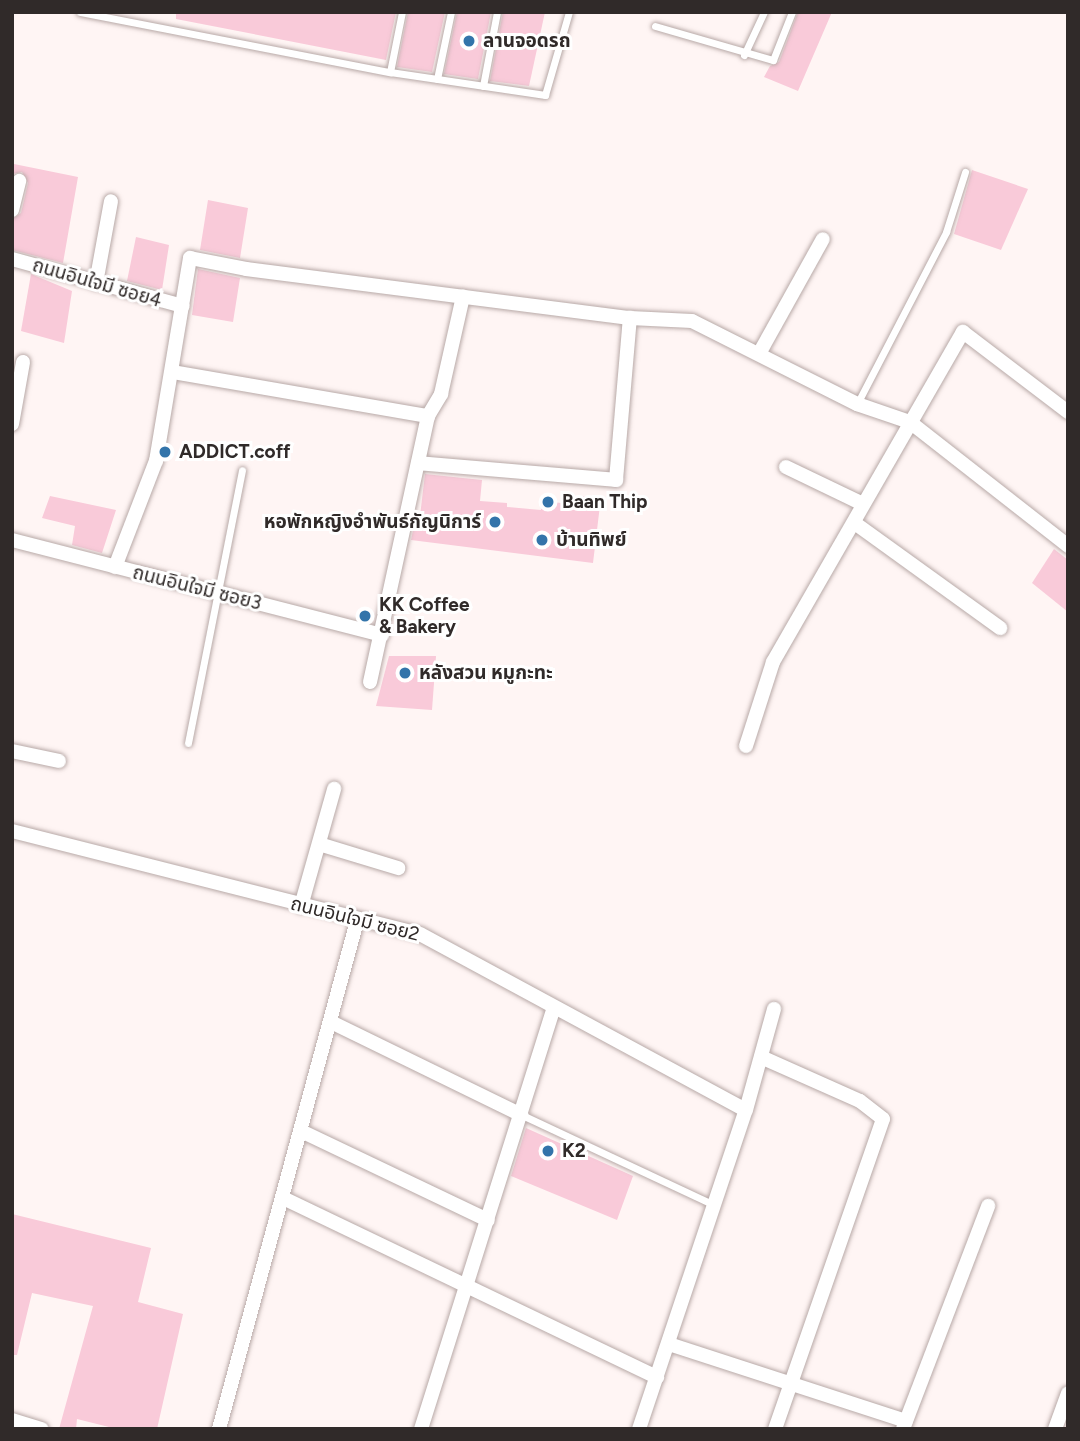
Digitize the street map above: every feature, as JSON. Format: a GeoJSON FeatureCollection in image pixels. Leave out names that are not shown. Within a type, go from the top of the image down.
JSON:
{"type":"FeatureCollection","features":[{"type":"Feature","properties":{"kind":"street"},"geometry":{"type":"LineString","coordinates":[[12,210],[19,181]]}},
{"type":"Feature","properties":{"kind":"street"},"geometry":{"type":"LineString","coordinates":[[96,283],[111,201]]}},
{"type":"Feature","properties":{"kind":"street"},"geometry":{"type":"LineString","coordinates":[[760,352],[823,239]]}},
{"type":"Feature","properties":{"kind":"street"},"geometry":{"type":"LineString","coordinates":[[115,567],[156,461],[190,258],[246,270],[630,318],[692,321],[760,352],[857,404],[909,422],[1068,546]]}},
{"type":"Feature","properties":{"kind":"street","name":"ถนนอินใจมี ซอย4"},"geometry":{"type":"LineString","coordinates":[[12,259],[183,306]]}},
{"type":"Feature","properties":{"kind":"street"},"geometry":{"type":"LineString","coordinates":[[370,682],[428,416],[441,394],[463,296]]}},
{"type":"Feature","properties":{"kind":"street"},"geometry":{"type":"LineString","coordinates":[[418,463],[616,480],[630,318]]}},
{"type":"Feature","properties":{"kind":"street"},"geometry":{"type":"LineString","coordinates":[[746,746],[773,662],[856,524],[863,505],[909,422],[963,332],[1068,412]]}},
{"type":"Feature","properties":{"kind":"street"},"geometry":{"type":"LineString","coordinates":[[12,425],[23,362]]}},
{"type":"Feature","properties":{"kind":"street"},"geometry":{"type":"LineString","coordinates":[[173,372],[428,416]]}},
{"type":"Feature","properties":{"kind":"street"},"geometry":{"type":"LineString","coordinates":[[786,467],[863,505]]}},
{"type":"Feature","properties":{"kind":"street"},"geometry":{"type":"LineString","coordinates":[[856,524],[1000,628]]}},
{"type":"Feature","properties":{"kind":"street","name":"ถนนอินใจมี ซอย3"},"geometry":{"type":"LineString","coordinates":[[12,540],[382,635]]}},
{"type":"Feature","properties":{"kind":"street"},"geometry":{"type":"LineString","coordinates":[[12,751],[59,761]]}},
{"type":"Feature","properties":{"kind":"street"},"geometry":{"type":"LineString","coordinates":[[301,906],[334,789]]}},
{"type":"Feature","properties":{"kind":"street","name":"ถนนอินใจมี ซอย2"},"geometry":{"type":"LineString","coordinates":[[12,831],[358,921],[421,934],[746,1110]]}},
{"type":"Feature","properties":{"kind":"street"},"geometry":{"type":"LineString","coordinates":[[318,844],[398,868]]}},
{"type":"Feature","properties":{"kind":"street"},"geometry":{"type":"LineString","coordinates":[[219,1429],[358,921]]}},
{"type":"Feature","properties":{"kind":"street"},"geometry":{"type":"LineString","coordinates":[[421,1429],[554,1008]]}},
{"type":"Feature","properties":{"kind":"street"},"geometry":{"type":"LineString","coordinates":[[639,1429],[746,1110],[774,1009]]}},
{"type":"Feature","properties":{"kind":"street"},"geometry":{"type":"LineString","coordinates":[[331,1022],[522,1115]]}},
{"type":"Feature","properties":{"kind":"street"},"geometry":{"type":"LineString","coordinates":[[761,1057],[860,1101],[883,1119],[775,1429]]}},
{"type":"Feature","properties":{"kind":"street"},"geometry":{"type":"LineString","coordinates":[[300,1131],[488,1220]]}},
{"type":"Feature","properties":{"kind":"street"},"geometry":{"type":"LineString","coordinates":[[283,1198],[657,1377]]}},
{"type":"Feature","properties":{"kind":"street"},"geometry":{"type":"LineString","coordinates":[[669,1343],[792,1383],[905,1425],[988,1206]]}},
{"type":"Feature","properties":{"kind":"street"},"geometry":{"type":"LineString","coordinates":[[1055,1429],[1068,1393]]}},
{"type":"Feature","properties":{"kind":"street"},"geometry":{"type":"LineString","coordinates":[[12,1420],[42,1429]]}},
{"type":"Feature","properties":{"kind":"lane"},"geometry":{"type":"LineString","coordinates":[[80,12],[390,72],[545,95],[569,12]]}},
{"type":"Feature","properties":{"kind":"lane"},"geometry":{"type":"LineString","coordinates":[[390,72],[402,12]]}},
{"type":"Feature","properties":{"kind":"lane"},"geometry":{"type":"LineString","coordinates":[[437,79],[451,12]]}},
{"type":"Feature","properties":{"kind":"lane"},"geometry":{"type":"LineString","coordinates":[[483,86],[497,12]]}},
{"type":"Feature","properties":{"kind":"lane"},"geometry":{"type":"LineString","coordinates":[[744,55],[764,12]]}},
{"type":"Feature","properties":{"kind":"lane"},"geometry":{"type":"LineString","coordinates":[[655,26],[744,55],[774,60],[792,12]]}},
{"type":"Feature","properties":{"kind":"lane"},"geometry":{"type":"LineString","coordinates":[[857,404],[946,232],[965,172]]}},
{"type":"Feature","properties":{"kind":"lane"},"geometry":{"type":"LineString","coordinates":[[188,743],[221,594],[242,470]]}},
{"type":"Feature","properties":{"kind":"lane"},"geometry":{"type":"LineString","coordinates":[[522,1115],[714,1205]]}},
{"type":"Feature","properties":{"kind":"building"},"geometry":{"type":"Polygon","coordinates":[[[176,12],[396,12],[386,60],[176,19],[176,12]]]}},
{"type":"Feature","properties":{"kind":"building"},"geometry":{"type":"Polygon","coordinates":[[[408,12],[445,12],[432,72],[397,67],[408,12]]]}},
{"type":"Feature","properties":{"kind":"building"},"geometry":{"type":"Polygon","coordinates":[[[457,12],[491,12],[478,79],[444,74],[457,12]]]}},
{"type":"Feature","properties":{"kind":"building"},"geometry":{"type":"Polygon","coordinates":[[[503,12],[545,12],[529,86],[490,81],[503,12]]]}},
{"type":"Feature","properties":{"kind":"building"},"geometry":{"type":"Polygon","coordinates":[[[798,12],[832,12],[798,91],[764,77],[770,66],[779,62],[798,12]]]}},
{"type":"Feature","properties":{"kind":"building"},"geometry":{"type":"Polygon","coordinates":[[[14,164],[78,177],[63,263],[12,250],[12,219],[21,213],[28,183],[22,172],[12,174],[14,164]]]}},
{"type":"Feature","properties":{"kind":"building"},"geometry":{"type":"Polygon","coordinates":[[[972,170],[1028,189],[1001,250],[954,234],[972,170]]]}},
{"type":"Feature","properties":{"kind":"building"},"geometry":{"type":"Polygon","coordinates":[[[208,200],[248,208],[240,258],[200,250],[208,200]]]}},
{"type":"Feature","properties":{"kind":"building"},"geometry":{"type":"Polygon","coordinates":[[[136,237],[169,245],[162,290],[127,281],[136,237]]]}},
{"type":"Feature","properties":{"kind":"building"},"geometry":{"type":"Polygon","coordinates":[[[198,269],[240,278],[233,322],[192,315],[198,269]]]}},
{"type":"Feature","properties":{"kind":"building"},"geometry":{"type":"Polygon","coordinates":[[[31,274],[72,291],[64,343],[21,331],[31,274]]]}},
{"type":"Feature","properties":{"kind":"building"},"geometry":{"type":"Polygon","coordinates":[[[425,474],[482,480],[480,501],[507,503],[507,507],[541,510],[541,500],[580,506],[581,496],[601,497],[593,563],[411,540],[416,516],[420,516],[425,474]]]}},
{"type":"Feature","properties":{"kind":"building"},"geometry":{"type":"Polygon","coordinates":[[[50,496],[116,510],[102,553],[72,545],[75,526],[42,518],[50,496]]]}},
{"type":"Feature","properties":{"kind":"building"},"geometry":{"type":"Polygon","coordinates":[[[1054,549],[1068,560],[1068,612],[1032,583],[1054,549]]]}},
{"type":"Feature","properties":{"kind":"building"},"geometry":{"type":"Polygon","coordinates":[[[389,656],[436,656],[432,710],[376,706],[389,656]]]}},
{"type":"Feature","properties":{"kind":"building","name":"K2"},"geometry":{"type":"Polygon","coordinates":[[[526,1128],[633,1176],[617,1220],[511,1176],[526,1128]]]}},
{"type":"Feature","properties":{"kind":"building"},"geometry":{"type":"Polygon","coordinates":[[[12,1214],[151,1248],[138,1302],[183,1314],[157,1429],[117,1429],[77,1419],[76,1429],[59,1429],[93,1306],[32,1293],[17,1355],[12,1355],[12,1214]]]}},
{"type":"Feature","properties":{"kind":"place","name":"ลานจอดรถ"},"geometry":{"type":"Point","coordinates":[469,41]}},
{"type":"Feature","properties":{"kind":"place","name":"ADDICT.coff"},"geometry":{"type":"Point","coordinates":[165,452]}},
{"type":"Feature","properties":{"kind":"place","name":"Baan Thip"},"geometry":{"type":"Point","coordinates":[548,502]}},
{"type":"Feature","properties":{"kind":"place","name":"หอพักหญิงอำพันธ์กัญนิการ์"},"geometry":{"type":"Point","coordinates":[495,522]}},
{"type":"Feature","properties":{"kind":"place","name":"บ้านทิพย์"},"geometry":{"type":"Point","coordinates":[542,540]}},
{"type":"Feature","properties":{"kind":"place","name":"KK Coffee & Bakery"},"geometry":{"type":"Point","coordinates":[365,616]}},
{"type":"Feature","properties":{"kind":"place","name":"หลังสวน หมูกะทะ"},"geometry":{"type":"Point","coordinates":[405,673]}},
{"type":"Feature","properties":{"kind":"place","name":"K2"},"geometry":{"type":"Point","coordinates":[548,1151]}}]}
